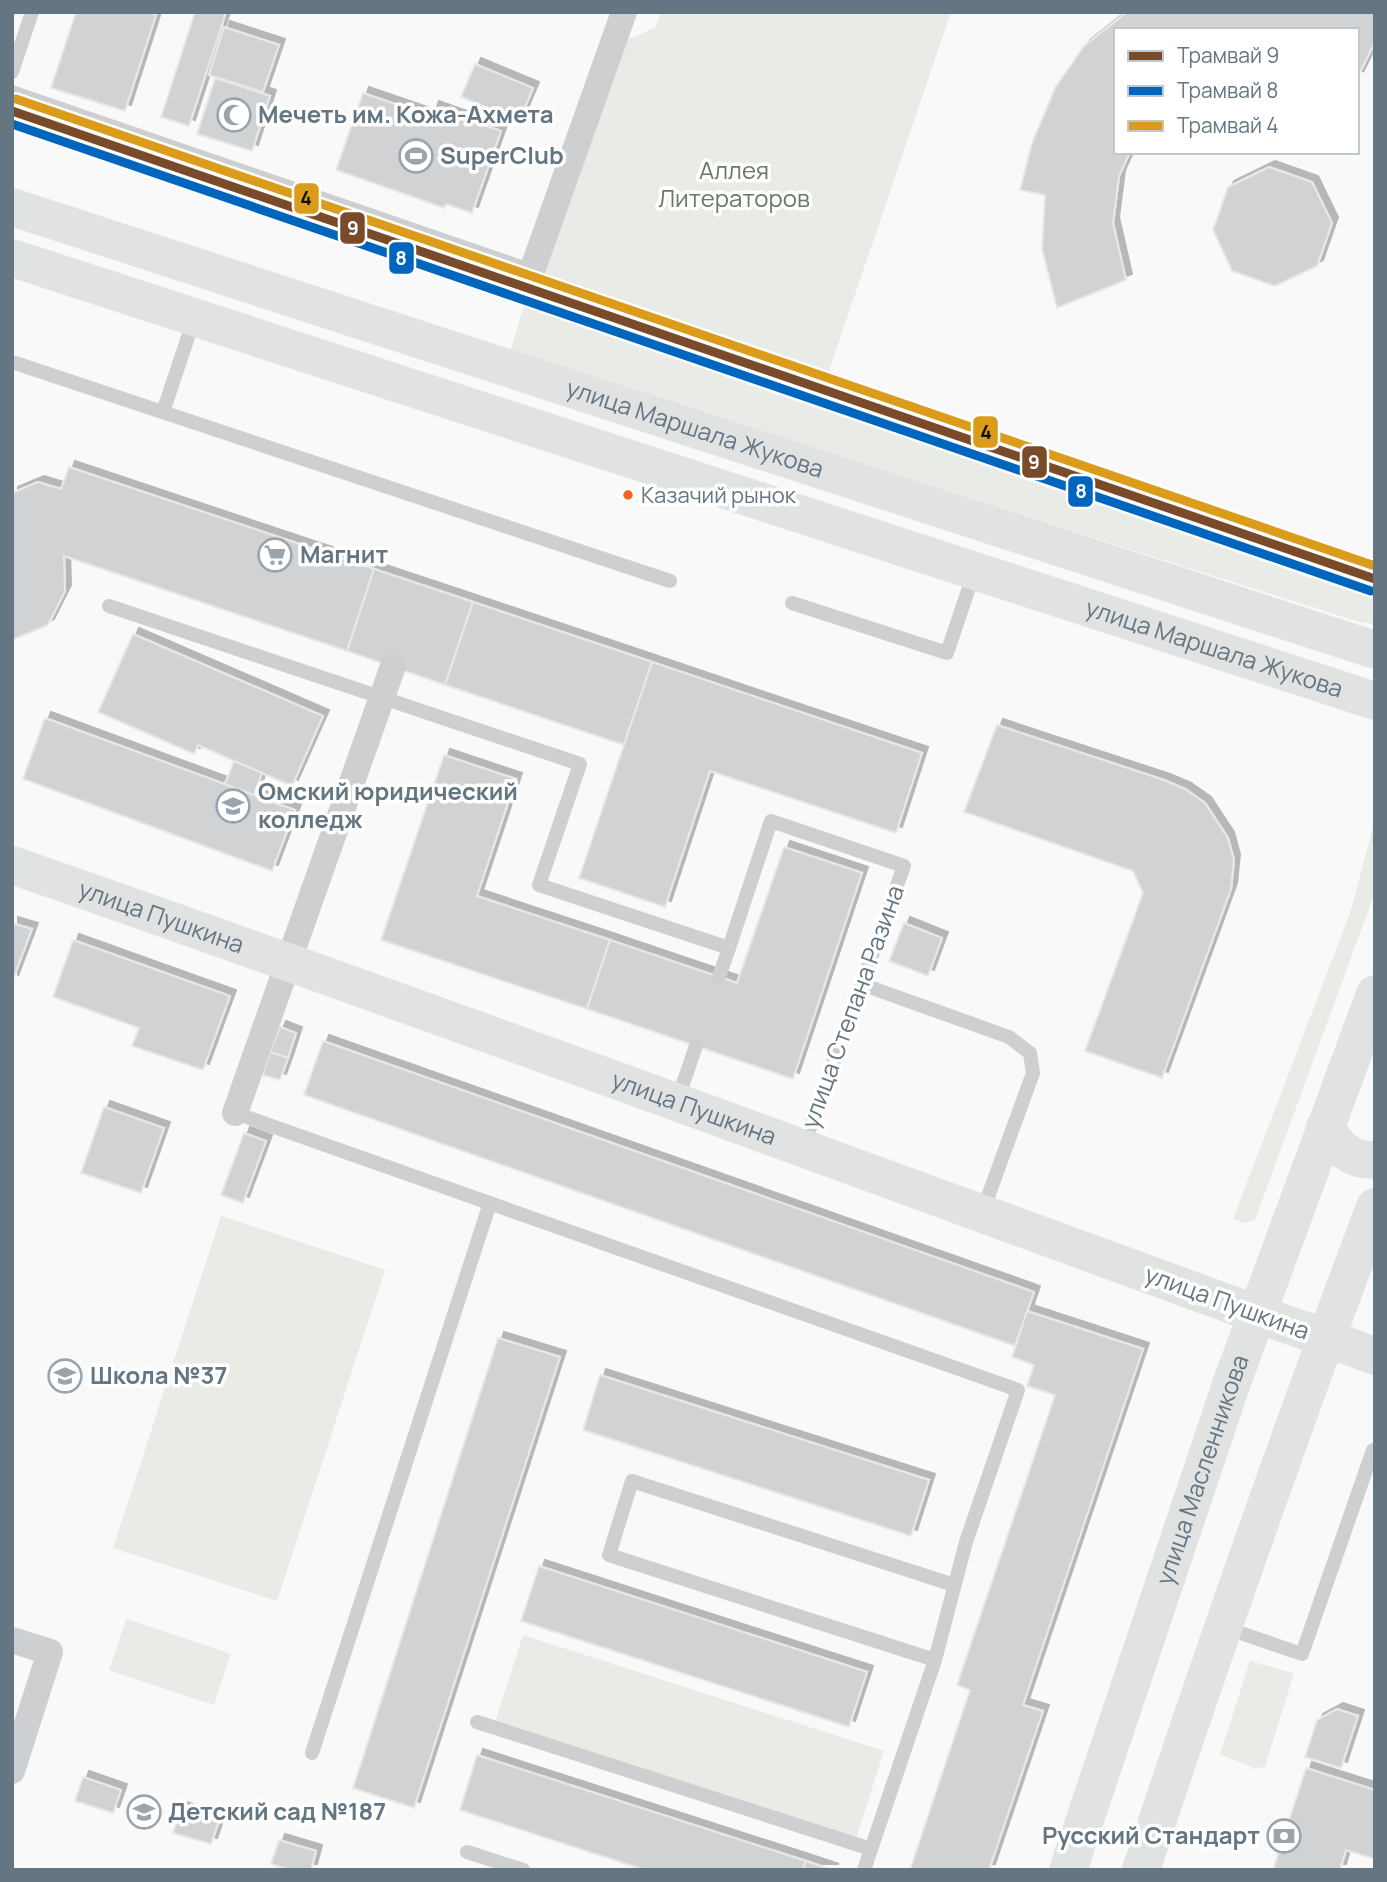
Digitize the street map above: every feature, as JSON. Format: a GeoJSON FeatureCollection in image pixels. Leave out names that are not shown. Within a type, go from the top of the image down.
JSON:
{"type":"FeatureCollection","features":[{"type":"Feature","properties":{"kind":"main road","name":"улица Маршала Жукова"},"geometry":{"type":"LineString","coordinates":[[12,207],[1375,650]]}},
{"type":"Feature","properties":{"kind":"main road","name":"улица Маршала Жукова"},"geometry":{"type":"LineString","coordinates":[[12,258],[1375,701]]}},
{"type":"Feature","properties":{"kind":"main road","name":"улица Пушкина"},"geometry":{"type":"LineString","coordinates":[[12,865],[289,961],[1375,1356]]}},
{"type":"Feature","properties":{"kind":"main road","name":"улица Масленникова"},"geometry":{"type":"LineString","coordinates":[[1068,1870],[1257,1314],[1375,994]]}},
{"type":"Feature","properties":{"kind":"main road"},"geometry":{"type":"LineString","coordinates":[[1325,1127],[1340,1150],[1354,1158],[1375,1160]]}},
{"type":"Feature","properties":{"kind":"main road"},"geometry":{"type":"LineString","coordinates":[[1141,1870],[1222,1626],[1325,1338],[1375,1208]]}},
{"type":"Feature","properties":{"kind":"street"},"geometry":{"type":"LineString","coordinates":[[533,268],[624,12]]}},
{"type":"Feature","properties":{"kind":"street"},"geometry":{"type":"LineString","coordinates":[[235,1113],[393,666]]}},
{"type":"Feature","properties":{"kind":"street"},"geometry":{"type":"LineString","coordinates":[[12,1640],[50,1652],[12,1771]]}},
{"type":"Feature","properties":{"kind":"lane"},"geometry":{"type":"LineString","coordinates":[[12,72],[32,12]]}},
{"type":"Feature","properties":{"kind":"lane"},"geometry":{"type":"LineString","coordinates":[[12,92],[500,260],[533,268]]}},
{"type":"Feature","properties":{"kind":"lane"},"geometry":{"type":"LineString","coordinates":[[163,412],[195,318]]}},
{"type":"Feature","properties":{"kind":"lane"},"geometry":{"type":"LineString","coordinates":[[12,362],[670,581]]}},
{"type":"Feature","properties":{"kind":"lane"},"geometry":{"type":"LineString","coordinates":[[792,603],[947,653],[975,569]]}},
{"type":"Feature","properties":{"kind":"lane"},"geometry":{"type":"LineString","coordinates":[[109,606],[580,764],[539,885],[729,948],[719,977]]}},
{"type":"Feature","properties":{"kind":"lane","name":"улица Степана Разина"},"geometry":{"type":"LineString","coordinates":[[729,948],[771,821],[904,866],[802,1149]]}},
{"type":"Feature","properties":{"kind":"lane"},"geometry":{"type":"LineString","coordinates":[[862,984],[1009,1037],[1030,1053],[1033,1073],[981,1214]]}},
{"type":"Feature","properties":{"kind":"lane"},"geometry":{"type":"LineString","coordinates":[[677,1101],[696,1046]]}},
{"type":"Feature","properties":{"kind":"lane"},"geometry":{"type":"LineString","coordinates":[[235,1113],[1018,1390],[966,1542],[934,1660],[864,1870]]}},
{"type":"Feature","properties":{"kind":"lane"},"geometry":{"type":"LineString","coordinates":[[312,1753],[490,1203]]}},
{"type":"Feature","properties":{"kind":"lane"},"geometry":{"type":"LineString","coordinates":[[1222,1626],[1302,1654],[1373,1450]]}},
{"type":"Feature","properties":{"kind":"lane"},"geometry":{"type":"LineString","coordinates":[[934,1660],[609,1555],[632,1481],[954,1585]]}},
{"type":"Feature","properties":{"kind":"lane"},"geometry":{"type":"LineString","coordinates":[[477,1721],[871,1849]]}},
{"type":"Feature","properties":{"kind":"lane"},"geometry":{"type":"LineString","coordinates":[[467,1853],[523,1870]]}},
{"type":"Feature","properties":{"kind":"green space","name":"Аллея Литераторов"},"geometry":{"type":"Polygon","coordinates":[[[661,12],[951,12],[828,374],[539,280],[627,40],[656,27],[661,12]]]}},
{"type":"Feature","properties":{"kind":"green space"},"geometry":{"type":"Polygon","coordinates":[[[531,281],[1375,562],[1375,624],[1359,622],[510,353],[531,281]]]}},
{"type":"Feature","properties":{"kind":"green space"},"geometry":{"type":"Polygon","coordinates":[[[1375,820],[1375,892],[1255,1220],[1244,1223],[1233,1219],[1350,913],[1375,820]]]}},
{"type":"Feature","properties":{"kind":"green space"},"geometry":{"type":"Polygon","coordinates":[[[221,1216],[385,1270],[277,1601],[113,1548],[221,1216]]]}},
{"type":"Feature","properties":{"kind":"green space"},"geometry":{"type":"Polygon","coordinates":[[[126,1619],[231,1654],[214,1705],[109,1670],[126,1619]]]}},
{"type":"Feature","properties":{"kind":"green space"},"geometry":{"type":"Polygon","coordinates":[[[523,1635],[884,1751],[856,1838],[495,1722],[523,1635]]]}},
{"type":"Feature","properties":{"kind":"green space"},"geometry":{"type":"Polygon","coordinates":[[[1250,1661],[1294,1673],[1265,1767],[1256,1769],[1220,1754],[1250,1661]]]}},
{"type":"Feature","properties":{"kind":"building"},"geometry":{"type":"Polygon","coordinates":[[[76,12],[149,12],[156,15],[125,111],[51,88],[76,12]]]}},
{"type":"Feature","properties":{"kind":"building"},"geometry":{"type":"Polygon","coordinates":[[[195,12],[226,12],[189,126],[161,117],[195,12]]]}},
{"type":"Feature","properties":{"kind":"building"},"geometry":{"type":"Polygon","coordinates":[[[1127,12],[1375,12],[1375,42],[1359,74],[1359,28],[1114,28],[1114,154],[1129,154],[1119,176],[1113,223],[1126,280],[1057,308],[1042,249],[1045,195],[1020,190],[1032,143],[1055,88],[1084,46],[1127,12]]]}},
{"type":"Feature","properties":{"kind":"building"},"geometry":{"type":"Polygon","coordinates":[[[224,27],[279,45],[263,92],[209,75],[224,27]]]}},
{"type":"Feature","properties":{"kind":"building"},"geometry":{"type":"Polygon","coordinates":[[[475,64],[533,88],[519,121],[461,97],[475,64]]]}},
{"type":"Feature","properties":{"kind":"building","name":"Мечеть им. Кожа-Ахмета"},"geometry":{"type":"Polygon","coordinates":[[[215,78],[270,96],[252,151],[197,134],[215,78]]]}},
{"type":"Feature","properties":{"kind":"building"},"geometry":{"type":"Polygon","coordinates":[[[363,93],[430,116],[433,107],[501,131],[472,213],[446,204],[444,208],[336,170],[363,93]]]}},
{"type":"Feature","properties":{"kind":"building"},"geometry":{"type":"Polygon","coordinates":[[[1269,167],[1312,182],[1332,223],[1317,266],[1275,286],[1232,271],[1213,230],[1228,187],[1269,167]]]}},
{"type":"Feature","properties":{"kind":"building"},"geometry":{"type":"Polygon","coordinates":[[[69,467],[374,569],[347,651],[64,556],[65,591],[48,625],[12,640],[12,493],[38,482],[61,489],[69,467]]]}},
{"type":"Feature","properties":{"kind":"building"},"geometry":{"type":"Polygon","coordinates":[[[374,569],[473,602],[445,685],[347,651],[374,569]]]}},
{"type":"Feature","properties":{"kind":"building"},"geometry":{"type":"Polygon","coordinates":[[[473,602],[652,662],[624,745],[445,685],[473,602]]]}},
{"type":"Feature","properties":{"kind":"building"},"geometry":{"type":"Polygon","coordinates":[[[133,634],[323,716],[292,786],[198,745],[194,754],[98,712],[133,634]]]}},
{"type":"Feature","properties":{"kind":"building"},"geometry":{"type":"Polygon","coordinates":[[[652,662],[922,753],[896,833],[710,771],[665,907],[579,878],[652,662]]]}},
{"type":"Feature","properties":{"kind":"building"},"geometry":{"type":"Polygon","coordinates":[[[45,718],[295,810],[272,871],[23,779],[45,718]]]}},
{"type":"Feature","properties":{"kind":"building"},"geometry":{"type":"Polygon","coordinates":[[[997,725],[1185,789],[1205,803],[1228,838],[1234,860],[1231,889],[1162,1078],[1085,1051],[1143,893],[1133,871],[964,812],[997,725]]]}},
{"type":"Feature","properties":{"kind":"building"},"geometry":{"type":"Polygon","coordinates":[[[444,755],[516,779],[477,896],[610,940],[587,1009],[381,940],[444,755]]]}},
{"type":"Feature","properties":{"kind":"building"},"geometry":{"type":"Polygon","coordinates":[[[234,761],[262,773],[254,795],[225,784],[234,761]]]}},
{"type":"Feature","properties":{"kind":"building"},"geometry":{"type":"Polygon","coordinates":[[[784,847],[862,873],[793,1079],[587,1009],[610,940],[737,983],[784,847]]]}},
{"type":"Feature","properties":{"kind":"building"},"geometry":{"type":"Polygon","coordinates":[[[12,923],[32,929],[12,982],[12,923]]]}},
{"type":"Feature","properties":{"kind":"building"},"geometry":{"type":"Polygon","coordinates":[[[904,923],[942,938],[928,976],[889,961],[904,923]]]}},
{"type":"Feature","properties":{"kind":"building"},"geometry":{"type":"Polygon","coordinates":[[[73,940],[230,996],[203,1070],[132,1046],[139,1028],[53,997],[73,940]]]}},
{"type":"Feature","properties":{"kind":"building"},"geometry":{"type":"Polygon","coordinates":[[[280,1027],[296,1033],[288,1058],[270,1052],[280,1027]]]}},
{"type":"Feature","properties":{"kind":"building"},"geometry":{"type":"Polygon","coordinates":[[[323,1041],[1034,1292],[1015,1346],[304,1095],[323,1041]]]}},
{"type":"Feature","properties":{"kind":"building"},"geometry":{"type":"Polygon","coordinates":[[[270,1052],[288,1058],[280,1080],[263,1075],[270,1052]]]}},
{"type":"Feature","properties":{"kind":"building"},"geometry":{"type":"Polygon","coordinates":[[[104,1107],[164,1128],[141,1193],[81,1173],[104,1107]]]}},
{"type":"Feature","properties":{"kind":"building"},"geometry":{"type":"Polygon","coordinates":[[[244,1133],[266,1141],[243,1203],[221,1195],[244,1133]]]}},
{"type":"Feature","properties":{"kind":"building"},"geometry":{"type":"Polygon","coordinates":[[[1027,1311],[1143,1349],[1023,1705],[1043,1711],[989,1870],[910,1870],[970,1690],[957,1685],[1055,1395],[1027,1386],[1034,1365],[1012,1357],[1027,1311]]]}},
{"type":"Feature","properties":{"kind":"building"},"geometry":{"type":"Polygon","coordinates":[[[498,1338],[560,1357],[414,1808],[353,1788],[498,1338]]]}},
{"type":"Feature","properties":{"kind":"building"},"geometry":{"type":"Polygon","coordinates":[[[600,1375],[929,1480],[911,1536],[583,1430],[600,1375]]]}},
{"type":"Feature","properties":{"kind":"building"},"geometry":{"type":"Polygon","coordinates":[[[539,1566],[867,1672],[849,1727],[521,1621],[539,1566]]]}},
{"type":"Feature","properties":{"kind":"building"},"geometry":{"type":"Polygon","coordinates":[[[1337,1709],[1358,1716],[1341,1768],[1305,1757],[1317,1720],[1337,1709]]]}},
{"type":"Feature","properties":{"kind":"building"},"geometry":{"type":"Polygon","coordinates":[[[477,1755],[806,1861],[803,1870],[645,1870],[460,1810],[477,1755]]]}},
{"type":"Feature","properties":{"kind":"building"},"geometry":{"type":"Polygon","coordinates":[[[1306,1768],[1375,1790],[1375,1859],[1346,1850],[1340,1870],[1273,1870],[1306,1768]]]}},
{"type":"Feature","properties":{"kind":"building"},"geometry":{"type":"Polygon","coordinates":[[[83,1777],[121,1790],[113,1813],[75,1801],[83,1777]]]}},
{"type":"Feature","properties":{"kind":"building"},"geometry":{"type":"Polygon","coordinates":[[[181,1808],[219,1821],[211,1844],[173,1833],[181,1808]]]}},
{"type":"Feature","properties":{"kind":"building"},"geometry":{"type":"Polygon","coordinates":[[[279,1840],[316,1851],[311,1870],[290,1870],[271,1864],[279,1840]]]}},
{"type":"Feature","properties":{"kind":"building"},"geometry":{"type":"Polygon","coordinates":[[[806,1861],[833,1870],[803,1870],[806,1861]]]}},
{"type":"Feature","properties":{"kind":"tram line","name":"4"},"geometry":{"type":"LineString","coordinates":[[16,99],[1375,566]]}},
{"type":"Feature","properties":{"kind":"tram line","name":"9"},"geometry":{"type":"LineString","coordinates":[[12,111],[1375,579]]}},
{"type":"Feature","properties":{"kind":"tram line","name":"8"},"geometry":{"type":"LineString","coordinates":[[12,124],[1371,591]]}},
{"type":"Feature","properties":{"kind":"place","name":"Мечеть им. Кожа-Ахмета"},"geometry":{"type":"Point","coordinates":[234,115]}},
{"type":"Feature","properties":{"kind":"place","name":"SuperClub"},"geometry":{"type":"Point","coordinates":[416,156]}},
{"type":"Feature","properties":{"kind":"place","name":"Казачий рынок"},"geometry":{"type":"Point","coordinates":[628,495]}},
{"type":"Feature","properties":{"kind":"place","name":"Магнит"},"geometry":{"type":"Point","coordinates":[275,555]}},
{"type":"Feature","properties":{"kind":"place","name":"Омский юридический колледж"},"geometry":{"type":"Point","coordinates":[233,806]}},
{"type":"Feature","properties":{"kind":"place","name":"Школа №37"},"geometry":{"type":"Point","coordinates":[65,1376]}},
{"type":"Feature","properties":{"kind":"place","name":"Детский сад №187"},"geometry":{"type":"Point","coordinates":[144,1812]}},
{"type":"Feature","properties":{"kind":"place","name":"Русский Стандарт"},"geometry":{"type":"Point","coordinates":[1284,1836]}}]}
